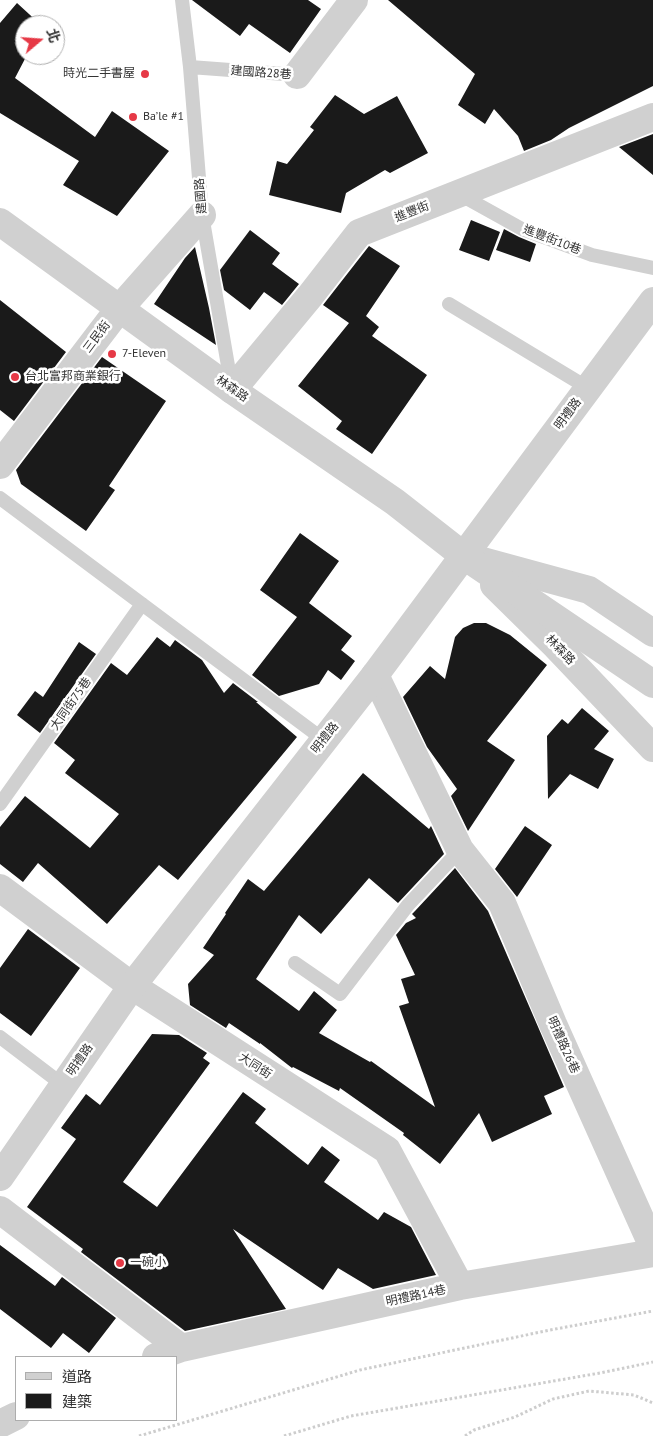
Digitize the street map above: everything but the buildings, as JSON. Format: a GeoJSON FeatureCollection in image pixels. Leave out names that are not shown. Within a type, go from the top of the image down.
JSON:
{"type":"FeatureCollection","features":[{"type":"Feature","properties":{"kind":"street","name":"建國路28巷"},"geometry":{"type":"LineString","coordinates":[[297,75],[354,0]]}},
{"type":"Feature","properties":{"kind":"street","name":"進豐街"},"geometry":{"type":"LineString","coordinates":[[232,390],[310,296],[359,232],[653,117]]}},
{"type":"Feature","properties":{"kind":"street","name":"三民街"},"geometry":{"type":"LineString","coordinates":[[0,465],[118,309],[202,215]]}},
{"type":"Feature","properties":{"kind":"street","name":"林森路"},"geometry":{"type":"LineString","coordinates":[[0,222],[232,390],[395,502],[464,556],[653,684]]}},
{"type":"Feature","properties":{"kind":"street","name":"明禮路"},"geometry":{"type":"LineString","coordinates":[[0,1177],[132,986],[375,675],[653,301]]}},
{"type":"Feature","properties":{"kind":"street","name":"林森路"},"geometry":{"type":"LineString","coordinates":[[464,556],[589,590],[653,633]]}},
{"type":"Feature","properties":{"kind":"street","name":"林森路"},"geometry":{"type":"LineString","coordinates":[[464,556],[556,646],[653,748]]}},
{"type":"Feature","properties":{"kind":"street","name":"明禮路26巷"},"geometry":{"type":"LineString","coordinates":[[375,675],[460,850],[502,904],[653,1246]]}},
{"type":"Feature","properties":{"kind":"street","name":"大同街"},"geometry":{"type":"LineString","coordinates":[[0,888],[132,986],[387,1150],[460,1286]]}},
{"type":"Feature","properties":{"kind":"street"},"geometry":{"type":"LineString","coordinates":[[0,1210],[181,1348]]}},
{"type":"Feature","properties":{"kind":"street","name":"明禮路14巷"},"geometry":{"type":"LineString","coordinates":[[159,1356],[181,1348],[460,1286],[653,1253]]}},
{"type":"Feature","properties":{"kind":"street"},"geometry":{"type":"LineString","coordinates":[[0,1424],[15,1416]]}},
{"type":"Feature","properties":{"kind":"lane","name":"建國路"},"geometry":{"type":"LineString","coordinates":[[182,0],[190,67],[202,215],[232,390]]}},
{"type":"Feature","properties":{"kind":"lane","name":"建國路28巷"},"geometry":{"type":"LineString","coordinates":[[190,67],[297,75]]}},
{"type":"Feature","properties":{"kind":"lane","name":"進豐街10巷"},"geometry":{"type":"LineString","coordinates":[[459,194],[522,229],[592,255],[653,268]]}},
{"type":"Feature","properties":{"kind":"lane"},"geometry":{"type":"LineString","coordinates":[[449,304],[588,388]]}},
{"type":"Feature","properties":{"kind":"lane"},"geometry":{"type":"LineString","coordinates":[[0,498],[324,740]]}},
{"type":"Feature","properties":{"kind":"lane","name":"大同街75巷"},"geometry":{"type":"LineString","coordinates":[[0,804],[142,604]]}},
{"type":"Feature","properties":{"kind":"lane"},"geometry":{"type":"LineString","coordinates":[[295,963],[340,994],[408,906],[460,850]]}},
{"type":"Feature","properties":{"kind":"lane"},"geometry":{"type":"LineString","coordinates":[[0,1038],[63,1085]]}},
{"type":"Feature","properties":{"kind":"path"},"geometry":{"type":"LineString","coordinates":[[139,1436],[360,1370],[550,1330],[653,1311]]}},
{"type":"Feature","properties":{"kind":"path"},"geometry":{"type":"LineString","coordinates":[[284,1436],[351,1416],[653,1362]]}},
{"type":"Feature","properties":{"kind":"path"},"geometry":{"type":"LineString","coordinates":[[465,1436],[474,1430],[515,1416],[553,1399],[589,1391],[634,1395],[653,1403]]}},
{"type":"Feature","properties":{"kind":"place","name":"時光二手書屋"},"geometry":{"type":"Point","coordinates":[145,74]}},
{"type":"Feature","properties":{"kind":"place","name":"Ba’le #1"},"geometry":{"type":"Point","coordinates":[133,117]}},
{"type":"Feature","properties":{"kind":"place","name":"7-Eleven"},"geometry":{"type":"Point","coordinates":[112,354]}},
{"type":"Feature","properties":{"kind":"place","name":"台北富邦商業銀行"},"geometry":{"type":"Point","coordinates":[15,377]}},
{"type":"Feature","properties":{"kind":"place","name":"一碗小"},"geometry":{"type":"Point","coordinates":[120,1263]}}]}
